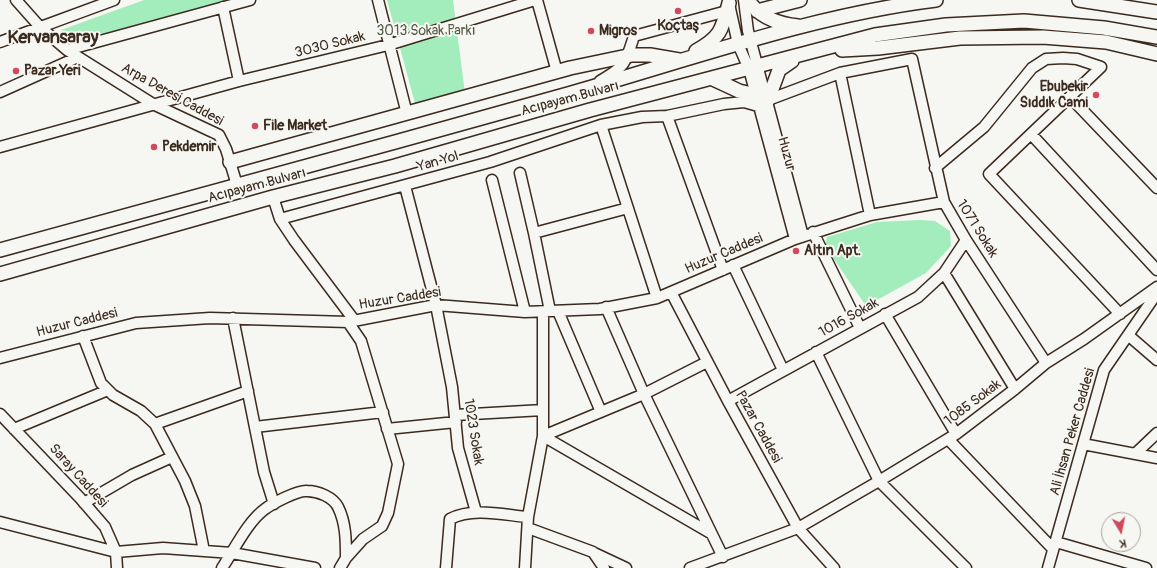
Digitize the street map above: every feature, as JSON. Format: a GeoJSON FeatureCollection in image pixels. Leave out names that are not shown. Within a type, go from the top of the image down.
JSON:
{"type":"FeatureCollection","features":[{"type":"Feature","properties":{"kind":"main road"},"geometry":{"type":"LineString","coordinates":[[748,0],[757,11],[774,22],[803,27]]}},
{"type":"Feature","properties":{"kind":"main road"},"geometry":{"type":"LineString","coordinates":[[757,11],[800,0]]}},
{"type":"Feature","properties":{"kind":"main road","name":"Acıpayam Bulvarı"},"geometry":{"type":"LineString","coordinates":[[0,250],[589,88],[738,44],[803,27],[907,4],[936,0]]}},
{"type":"Feature","properties":{"kind":"main road"},"geometry":{"type":"LineString","coordinates":[[1079,0],[1157,12]]}},
{"type":"Feature","properties":{"kind":"main road"},"geometry":{"type":"LineString","coordinates":[[230,162],[557,72],[628,56],[650,55],[681,60],[715,39],[719,33],[728,5]]}},
{"type":"Feature","properties":{"kind":"main road","name":"Acıpayam Bulvarı"},"geometry":{"type":"LineString","coordinates":[[0,274],[273,197],[395,166],[555,120],[876,35],[946,25],[1024,22],[1104,28],[1157,38]]}},
{"type":"Feature","properties":{"kind":"main road"},"geometry":{"type":"LineString","coordinates":[[710,78],[761,100],[779,70],[784,65],[811,52],[878,48],[960,38],[1044,38],[1106,42],[1157,54]]}},
{"type":"Feature","properties":{"kind":"street","name":"Arpa Deresi Caddesi"},"geometry":{"type":"LineString","coordinates":[[16,0],[40,27],[67,50],[153,104],[219,135],[230,162],[236,185]]}},
{"type":"Feature","properties":{"kind":"street"},"geometry":{"type":"LineString","coordinates":[[0,42],[114,0]]}},
{"type":"Feature","properties":{"kind":"street"},"geometry":{"type":"LineString","coordinates":[[67,50],[250,0]]}},
{"type":"Feature","properties":{"kind":"street"},"geometry":{"type":"LineString","coordinates":[[378,0],[406,114]]}},
{"type":"Feature","properties":{"kind":"street"},"geometry":{"type":"LineString","coordinates":[[536,0],[557,72]]}},
{"type":"Feature","properties":{"kind":"street","name":"3030 Sokak"},"geometry":{"type":"LineString","coordinates":[[0,147],[239,81],[388,45],[536,0]]}},
{"type":"Feature","properties":{"kind":"street"},"geometry":{"type":"LineString","coordinates":[[744,0],[752,41],[754,68]]}},
{"type":"Feature","properties":{"kind":"street"},"geometry":{"type":"LineString","coordinates":[[589,88],[621,68],[628,56],[634,36],[728,5],[738,44],[754,68]]}},
{"type":"Feature","properties":{"kind":"street"},"geometry":{"type":"LineString","coordinates":[[223,8],[239,81]]}},
{"type":"Feature","properties":{"kind":"street"},"geometry":{"type":"LineString","coordinates":[[0,92],[78,57]]}},
{"type":"Feature","properties":{"kind":"street"},"geometry":{"type":"LineString","coordinates":[[761,100],[840,73],[912,59],[935,168],[944,202]]}},
{"type":"Feature","properties":{"kind":"street"},"geometry":{"type":"LineString","coordinates":[[935,168],[984,127],[1032,68],[1046,59],[1077,59],[1101,67],[990,174],[1120,314]]}},
{"type":"Feature","properties":{"kind":"street","name":"Huzur"},"geometry":{"type":"LineString","coordinates":[[754,68],[761,100],[799,237]]}},
{"type":"Feature","properties":{"kind":"street"},"geometry":{"type":"LineString","coordinates":[[840,73],[870,214]]}},
{"type":"Feature","properties":{"kind":"street"},"geometry":{"type":"LineString","coordinates":[[1070,97],[1157,188]]}},
{"type":"Feature","properties":{"kind":"street","name":"Yan Yol"},"geometry":{"type":"LineString","coordinates":[[280,218],[406,186],[490,162],[601,125],[642,117],[668,116],[724,104],[761,100]]}},
{"type":"Feature","properties":{"kind":"street"},"geometry":{"type":"LineString","coordinates":[[668,116],[723,270]]}},
{"type":"Feature","properties":{"kind":"street"},"geometry":{"type":"LineString","coordinates":[[601,125],[657,298]]}},
{"type":"Feature","properties":{"kind":"street"},"geometry":{"type":"LineString","coordinates":[[1031,134],[1157,270]]}},
{"type":"Feature","properties":{"kind":"street"},"geometry":{"type":"LineString","coordinates":[[520,174],[550,311],[601,412]]}},
{"type":"Feature","properties":{"kind":"street"},"geometry":{"type":"LineString","coordinates":[[492,180],[525,312]]}},
{"type":"Feature","properties":{"kind":"street","name":"1023 Sokak"},"geometry":{"type":"LineString","coordinates":[[406,186],[436,305],[456,418],[458,448],[476,512]]}},
{"type":"Feature","properties":{"kind":"street"},"geometry":{"type":"LineString","coordinates":[[273,197],[280,218],[351,321],[361,341],[398,464],[388,513],[382,526],[363,539],[346,558],[340,568]]}},
{"type":"Feature","properties":{"kind":"street","name":"1071 Sokak"},"geometry":{"type":"LineString","coordinates":[[813,232],[870,214],[944,202],[966,240],[1046,363]]}},
{"type":"Feature","properties":{"kind":"street"},"geometry":{"type":"LineString","coordinates":[[534,233],[628,208]]}},
{"type":"Feature","properties":{"kind":"street"},"geometry":{"type":"LineString","coordinates":[[799,237],[813,232],[860,328]]}},
{"type":"Feature","properties":{"kind":"street","name":"Huzur Caddesi"},"geometry":{"type":"LineString","coordinates":[[0,358],[136,322],[210,318],[351,321],[436,305],[525,312],[606,308],[657,298],[799,237]]}},
{"type":"Feature","properties":{"kind":"street","name":"1016 Sokak"},"geometry":{"type":"LineString","coordinates":[[728,401],[918,297],[944,273],[966,240]]}},
{"type":"Feature","properties":{"kind":"street"},"geometry":{"type":"LineString","coordinates":[[733,265],[783,370]]}},
{"type":"Feature","properties":{"kind":"street"},"geometry":{"type":"LineString","coordinates":[[944,273],[1015,389]]}},
{"type":"Feature","properties":{"kind":"street","name":"1085 Sokak"},"geometry":{"type":"LineString","coordinates":[[690,568],[703,566],[798,528],[879,481],[952,436],[1015,389],[1046,363],[1120,314],[1157,287]]}},
{"type":"Feature","properties":{"kind":"street","name":"Pazar Caddesi"},"geometry":{"type":"LineString","coordinates":[[671,292],[707,362],[798,528],[834,568]]}},
{"type":"Feature","properties":{"kind":"street","name":"Ali İhsan Peker Caddesi"},"geometry":{"type":"LineString","coordinates":[[1048,568],[1104,370],[1157,293]]}},
{"type":"Feature","properties":{"kind":"street"},"geometry":{"type":"LineString","coordinates":[[606,308],[644,394],[723,557]]}},
{"type":"Feature","properties":{"kind":"street"},"geometry":{"type":"LineString","coordinates":[[525,568],[528,517],[543,436],[543,410],[550,311]]}},
{"type":"Feature","properties":{"kind":"street"},"geometry":{"type":"LineString","coordinates":[[885,314],[952,436],[1054,545],[1146,568]]}},
{"type":"Feature","properties":{"kind":"street"},"geometry":{"type":"LineString","coordinates":[[233,318],[264,472],[274,504]]}},
{"type":"Feature","properties":{"kind":"street"},"geometry":{"type":"LineString","coordinates":[[1128,335],[1157,360]]}},
{"type":"Feature","properties":{"kind":"street"},"geometry":{"type":"LineString","coordinates":[[83,336],[101,382],[113,395],[141,411],[155,424],[172,456],[195,506],[204,551]]}},
{"type":"Feature","properties":{"kind":"street"},"geometry":{"type":"LineString","coordinates":[[816,352],[879,481],[966,568]]}},
{"type":"Feature","properties":{"kind":"street"},"geometry":{"type":"LineString","coordinates":[[543,436],[644,394],[707,362]]}},
{"type":"Feature","properties":{"kind":"street"},"geometry":{"type":"LineString","coordinates":[[14,428],[108,390]]}},
{"type":"Feature","properties":{"kind":"street"},"geometry":{"type":"LineString","coordinates":[[155,424],[248,391]]}},
{"type":"Feature","properties":{"kind":"street"},"geometry":{"type":"LineString","coordinates":[[387,429],[456,418],[543,410]]}},
{"type":"Feature","properties":{"kind":"street"},"geometry":{"type":"LineString","coordinates":[[255,427],[382,412]]}},
{"type":"Feature","properties":{"kind":"street","name":"Saray Caddesi"},"geometry":{"type":"LineString","coordinates":[[2,418],[14,428],[105,527],[116,552],[117,568]]}},
{"type":"Feature","properties":{"kind":"street"},"geometry":{"type":"LineString","coordinates":[[1135,454],[1157,433]]}},
{"type":"Feature","properties":{"kind":"street"},"geometry":{"type":"LineString","coordinates":[[543,436],[712,534]]}},
{"type":"Feature","properties":{"kind":"street"},"geometry":{"type":"LineString","coordinates":[[1083,444],[1157,458]]}},
{"type":"Feature","properties":{"kind":"street"},"geometry":{"type":"LineString","coordinates":[[84,503],[132,474],[172,456]]}},
{"type":"Feature","properties":{"kind":"street"},"geometry":{"type":"LineString","coordinates":[[222,568],[253,521],[265,509],[286,497],[306,491],[332,498],[338,507],[346,531],[346,558]]}},
{"type":"Feature","properties":{"kind":"street"},"geometry":{"type":"LineString","coordinates":[[446,568],[450,519],[476,512],[528,517]]}},
{"type":"Feature","properties":{"kind":"street"},"geometry":{"type":"LineString","coordinates":[[0,522],[86,546],[116,552],[163,548],[232,553],[315,568]]}},
{"type":"Feature","properties":{"kind":"street"},"geometry":{"type":"LineString","coordinates":[[528,528],[592,552],[626,568]]}},
{"type":"Feature","properties":{"kind":"street"},"geometry":{"type":"LineString","coordinates":[[592,552],[604,568]]}},
{"type":"Feature","properties":{"kind":"green space"},"geometry":{"type":"Polygon","coordinates":[[[144,0],[232,0],[70,42],[61,30],[144,0]]]}},
{"type":"Feature","properties":{"kind":"green space","name":"3013 Sokak Parkı"},"geometry":{"type":"Polygon","coordinates":[[[387,0],[453,0],[465,93],[416,107],[387,0]]]}},
{"type":"Feature","properties":{"kind":"green space"},"geometry":{"type":"Polygon","coordinates":[[[920,220],[935,221],[950,231],[951,246],[926,273],[866,306],[825,246],[827,237],[877,222],[920,220]]]}},
{"type":"Feature","properties":{"kind":"place","name":"Koçtaş"},"geometry":{"type":"Point","coordinates":[678,11]}},
{"type":"Feature","properties":{"kind":"place","name":"Migros"},"geometry":{"type":"Point","coordinates":[591,31]}},
{"type":"Feature","properties":{"kind":"place","name":"Pazar Yeri"},"geometry":{"type":"Point","coordinates":[16,71]}},
{"type":"Feature","properties":{"kind":"place","name":"Ebubekir Sıddık Cami"},"geometry":{"type":"Point","coordinates":[1096,95]}},
{"type":"Feature","properties":{"kind":"place","name":"File Market"},"geometry":{"type":"Point","coordinates":[255,126]}},
{"type":"Feature","properties":{"kind":"place","name":"Pekdemir"},"geometry":{"type":"Point","coordinates":[154,147]}},
{"type":"Feature","properties":{"kind":"place","name":"Altın Apt."},"geometry":{"type":"Point","coordinates":[796,251]}},
{"type":"Feature","properties":{"kind":"district","name":"Kervansaray"},"geometry":{"type":"Point","coordinates":[53,38]}}]}
